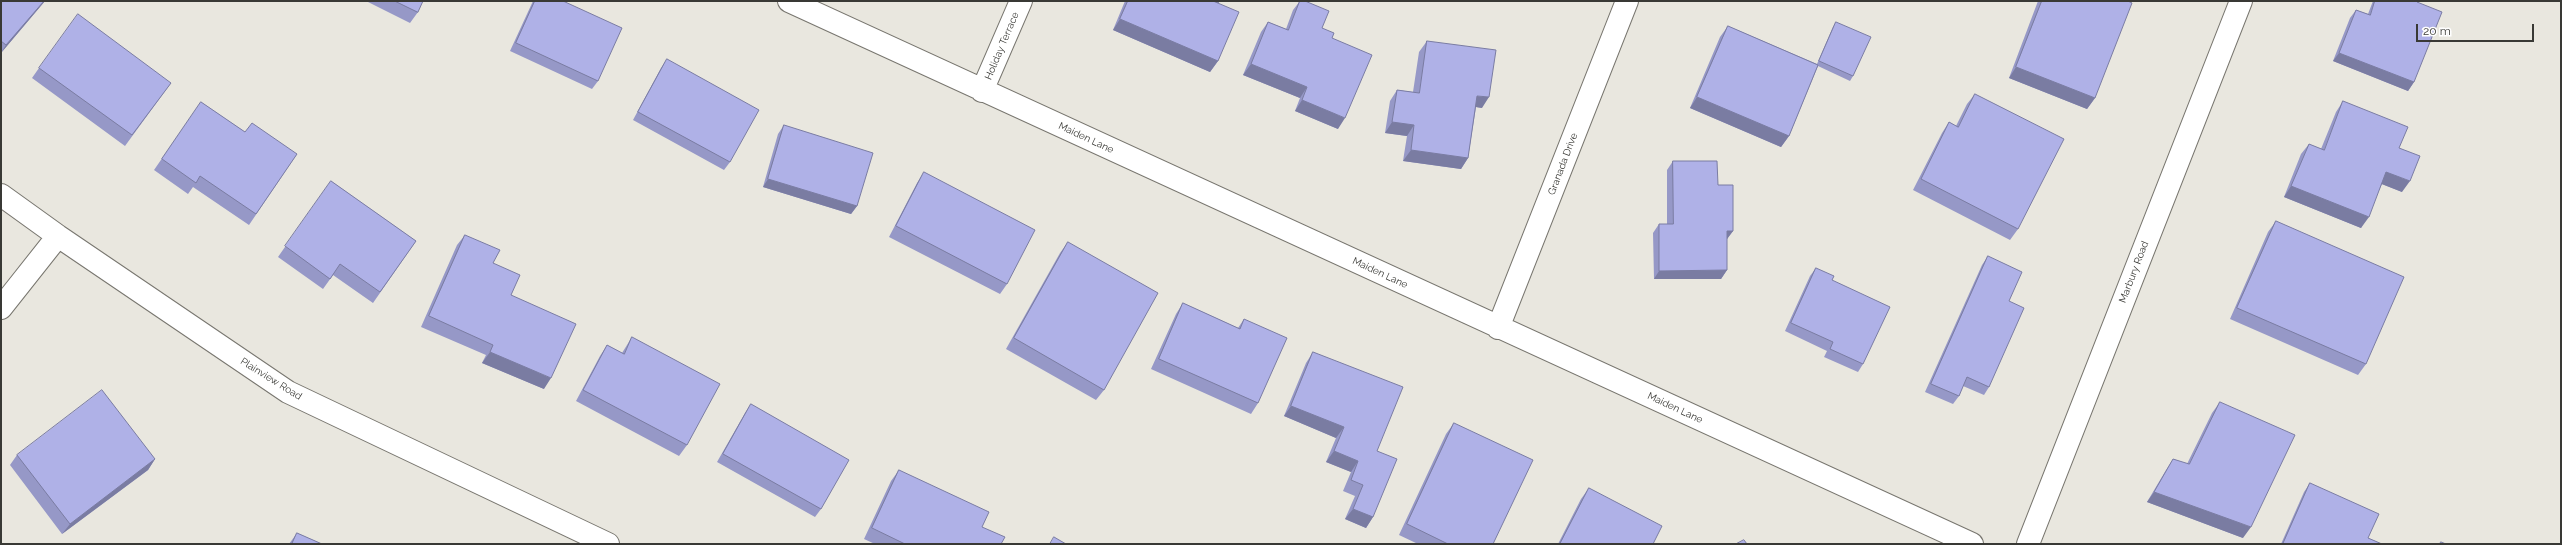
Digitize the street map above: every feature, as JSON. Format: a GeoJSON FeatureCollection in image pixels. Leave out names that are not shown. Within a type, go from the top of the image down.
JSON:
{"type":"FeatureCollection","features":[{"type":"Feature","properties":{"kind":"street","name":"Maiden Lane"},"geometry":{"type":"LineString","coordinates":[[789,1],[1498,328],[1972,544]]}},
{"type":"Feature","properties":{"kind":"street","name":"Holiday Terrace"},"geometry":{"type":"LineString","coordinates":[[982,90],[1021,1]]}},
{"type":"Feature","properties":{"kind":"street","name":"Granada Drive"},"geometry":{"type":"LineString","coordinates":[[1498,328],[1627,1]]}},
{"type":"Feature","properties":{"kind":"street","name":"Marbury Road"},"geometry":{"type":"LineString","coordinates":[[2028,544],[2241,1]]}},
{"type":"Feature","properties":{"kind":"street","name":"Plainview Road"},"geometry":{"type":"LineString","coordinates":[[1,195],[58,236],[288,392],[584,539],[608,544]]}},
{"type":"Feature","properties":{"kind":"street"},"geometry":{"type":"LineString","coordinates":[[1,308],[58,236]]}},
{"type":"Feature","properties":{"kind":"building"},"geometry":{"type":"Polygon","coordinates":[[[1,1],[44,1],[6,45],[1,41],[1,1]]]}},
{"type":"Feature","properties":{"kind":"building"},"geometry":{"type":"Polygon","coordinates":[[[395,1],[423,1],[418,12],[395,1]]]}},
{"type":"Feature","properties":{"kind":"building"},"geometry":{"type":"Polygon","coordinates":[[[535,1],[563,1],[622,28],[598,81],[516,43],[535,1]]]}},
{"type":"Feature","properties":{"kind":"building"},"geometry":{"type":"Polygon","coordinates":[[[1128,1],[1213,1],[1239,12],[1218,61],[1120,19],[1128,1]]]}},
{"type":"Feature","properties":{"kind":"building"},"geometry":{"type":"Polygon","coordinates":[[[1300,1],[1305,1],[1329,11],[1322,28],[1334,33],[1332,38],[1372,55],[1345,118],[1302,100],[1307,87],[1251,64],[1268,22],[1288,30],[1300,1]]]}},
{"type":"Feature","properties":{"kind":"building"},"geometry":{"type":"Polygon","coordinates":[[[2042,1],[2128,1],[2132,3],[2095,98],[2016,67],[2042,1]]]}},
{"type":"Feature","properties":{"kind":"building"},"geometry":{"type":"Polygon","coordinates":[[[2375,1],[2418,1],[2417,2],[2442,12],[2414,82],[2339,53],[2356,10],[2370,15],[2375,1]]]}},
{"type":"Feature","properties":{"kind":"building"},"geometry":{"type":"Polygon","coordinates":[[[78,14],[171,83],[132,135],[39,68],[78,14]]]}},
{"type":"Feature","properties":{"kind":"building"},"geometry":{"type":"Polygon","coordinates":[[[1836,22],[1871,37],[1853,76],[1819,61],[1836,22]]]}},
{"type":"Feature","properties":{"kind":"building"},"geometry":{"type":"Polygon","coordinates":[[[1728,26],[1818,65],[1789,136],[1697,97],[1728,26]]]}},
{"type":"Feature","properties":{"kind":"building"},"geometry":{"type":"Polygon","coordinates":[[[1427,41],[1496,50],[1489,97],[1477,96],[1468,158],[1411,150],[1414,125],[1392,122],[1397,90],[1419,93],[1427,41]]]}},
{"type":"Feature","properties":{"kind":"building"},"geometry":{"type":"Polygon","coordinates":[[[667,59],[759,110],[730,162],[638,112],[667,59]]]}},
{"type":"Feature","properties":{"kind":"building"},"geometry":{"type":"Polygon","coordinates":[[[1975,94],[2064,139],[2018,229],[1921,179],[1949,122],[1958,127],[1975,94]]]}},
{"type":"Feature","properties":{"kind":"building"},"geometry":{"type":"Polygon","coordinates":[[[2343,101],[2408,127],[2399,148],[2420,156],[2410,181],[2386,172],[2369,217],[2291,186],[2309,144],[2324,150],[2343,101]]]}},
{"type":"Feature","properties":{"kind":"building"},"geometry":{"type":"Polygon","coordinates":[[[201,102],[245,132],[252,123],[297,154],[256,214],[200,176],[196,183],[162,159],[201,102]]]}},
{"type":"Feature","properties":{"kind":"building"},"geometry":{"type":"Polygon","coordinates":[[[784,125],[873,153],[857,206],[768,179],[784,125]]]}},
{"type":"Feature","properties":{"kind":"building"},"geometry":{"type":"Polygon","coordinates":[[[1673,161],[1717,161],[1718,185],[1733,185],[1733,231],[1727,231],[1727,270],[1659,271],[1659,224],[1673,224],[1673,161]]]}},
{"type":"Feature","properties":{"kind":"building"},"geometry":{"type":"Polygon","coordinates":[[[924,172],[1035,230],[1007,284],[896,226],[924,172]]]}},
{"type":"Feature","properties":{"kind":"building"},"geometry":{"type":"Polygon","coordinates":[[[331,181],[416,241],[380,292],[340,264],[330,279],[285,246],[331,181]]]}},
{"type":"Feature","properties":{"kind":"building"},"geometry":{"type":"Polygon","coordinates":[[[2276,221],[2404,277],[2366,364],[2237,308],[2276,221]]]}},
{"type":"Feature","properties":{"kind":"building"},"geometry":{"type":"Polygon","coordinates":[[[465,235],[500,250],[493,263],[520,275],[511,295],[576,324],[551,378],[490,352],[493,345],[429,316],[465,235]]]}},
{"type":"Feature","properties":{"kind":"building"},"geometry":{"type":"Polygon","coordinates":[[[1068,242],[1158,293],[1104,390],[1014,338],[1068,242]]]}},
{"type":"Feature","properties":{"kind":"building"},"geometry":{"type":"Polygon","coordinates":[[[1988,256],[2022,272],[2009,301],[2024,308],[1989,387],[1967,377],[1959,396],[1931,384],[1988,256]]]}},
{"type":"Feature","properties":{"kind":"building"},"geometry":{"type":"Polygon","coordinates":[[[1816,268],[1834,276],[1832,280],[1890,307],[1863,364],[1830,349],[1833,342],[1791,323],[1816,268]]]}},
{"type":"Feature","properties":{"kind":"building"},"geometry":{"type":"Polygon","coordinates":[[[1183,303],[1240,329],[1244,319],[1287,338],[1258,403],[1159,359],[1183,303]]]}},
{"type":"Feature","properties":{"kind":"building"},"geometry":{"type":"Polygon","coordinates":[[[632,337],[720,384],[687,445],[583,390],[607,345],[624,354],[632,337]]]}},
{"type":"Feature","properties":{"kind":"building"},"geometry":{"type":"Polygon","coordinates":[[[1313,352],[1403,387],[1377,451],[1397,459],[1373,517],[1353,509],[1363,485],[1351,480],[1358,461],[1334,451],[1344,427],[1291,406],[1313,352]]]}},
{"type":"Feature","properties":{"kind":"building"},"geometry":{"type":"Polygon","coordinates":[[[102,390],[155,459],[70,524],[17,455],[102,390]]]}},
{"type":"Feature","properties":{"kind":"building"},"geometry":{"type":"Polygon","coordinates":[[[2220,402],[2295,435],[2251,527],[2154,492],[2173,459],[2189,464],[2220,402]]]}},
{"type":"Feature","properties":{"kind":"building"},"geometry":{"type":"Polygon","coordinates":[[[751,404],[849,460],[821,509],[723,454],[751,404]]]}},
{"type":"Feature","properties":{"kind":"building"},"geometry":{"type":"Polygon","coordinates":[[[1454,423],[1533,460],[1493,544],[1448,544],[1407,524],[1454,423]]]}},
{"type":"Feature","properties":{"kind":"building"},"geometry":{"type":"Polygon","coordinates":[[[899,470],[989,512],[982,527],[1005,537],[1001,544],[905,544],[872,528],[899,470]]]}},
{"type":"Feature","properties":{"kind":"building"},"geometry":{"type":"Polygon","coordinates":[[[2310,483],[2379,514],[2368,538],[2382,544],[2283,544],[2310,483]]]}},
{"type":"Feature","properties":{"kind":"building"},"geometry":{"type":"Polygon","coordinates":[[[1589,488],[1662,526],[1653,544],[1560,544],[1589,488]]]}},
{"type":"Feature","properties":{"kind":"building"},"geometry":{"type":"Polygon","coordinates":[[[297,533],[322,544],[292,544],[297,533]]]}},
{"type":"Feature","properties":{"kind":"building"},"geometry":{"type":"Polygon","coordinates":[[[1054,537],[1066,544],[1050,544],[1054,537]]]}},
{"type":"Feature","properties":{"kind":"building"},"geometry":{"type":"Polygon","coordinates":[[[1744,540],[1747,544],[1736,544],[1744,540]]]}}]}
